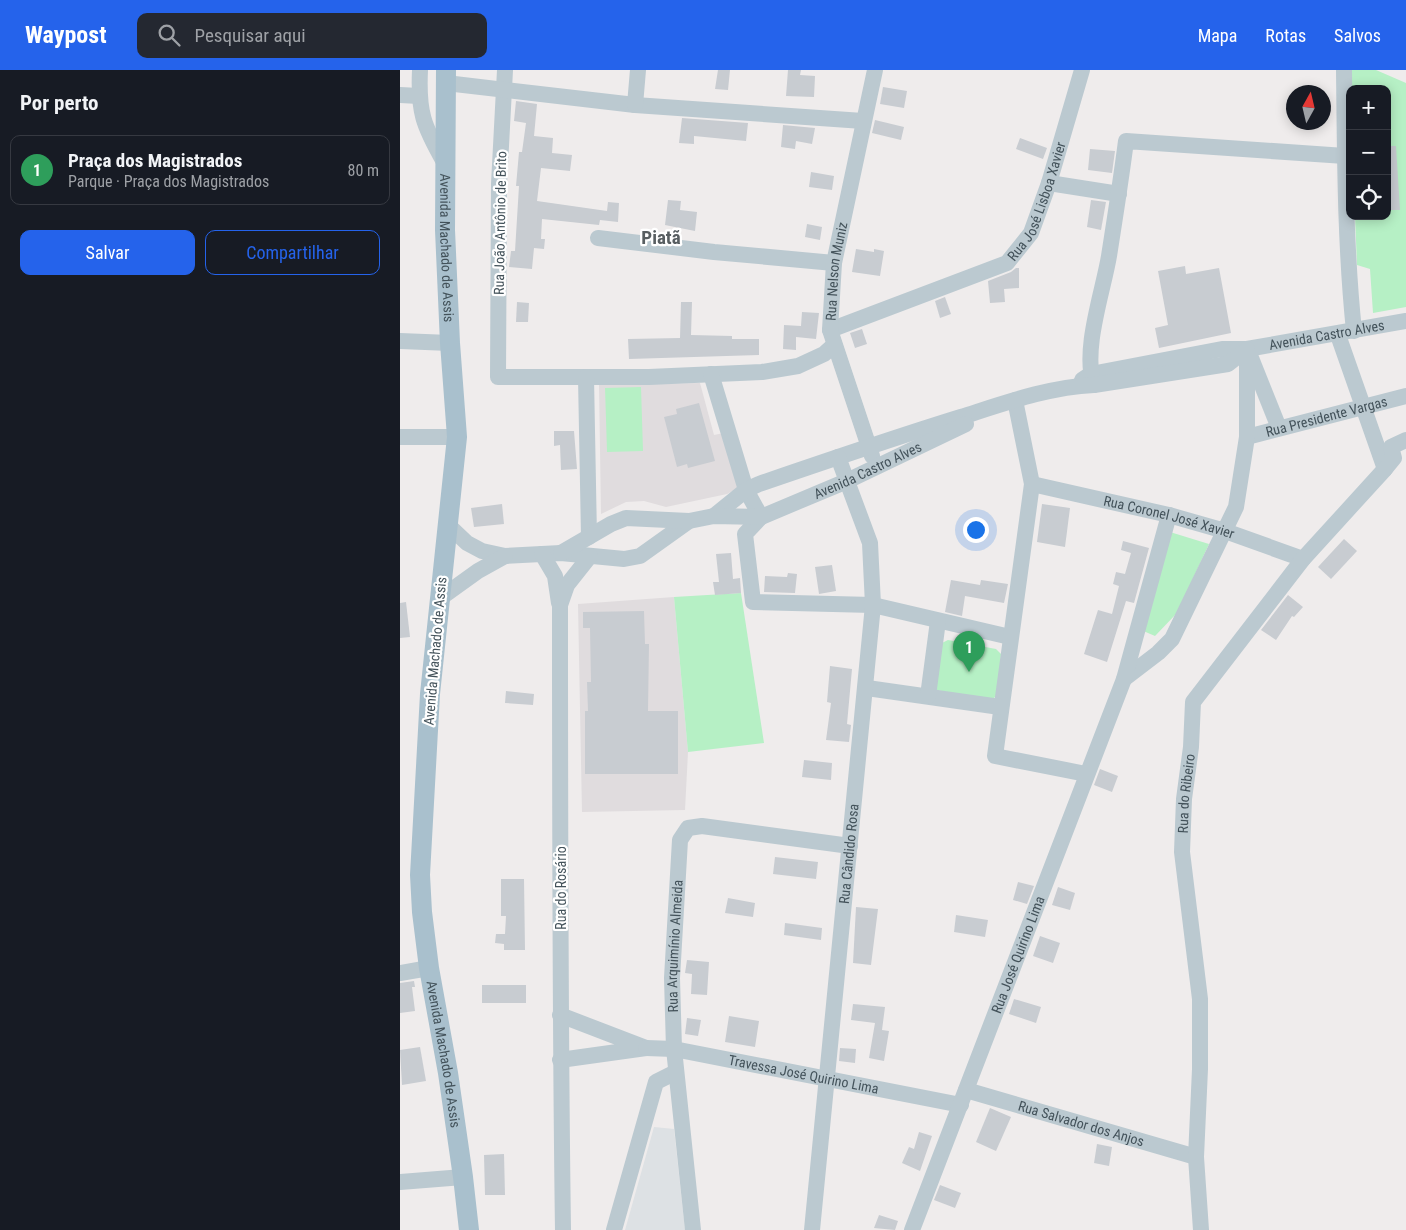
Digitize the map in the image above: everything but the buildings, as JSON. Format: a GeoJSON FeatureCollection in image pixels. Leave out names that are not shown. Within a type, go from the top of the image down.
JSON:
{"type":"FeatureCollection","features":[{"type":"Feature","properties":{"kind":"main road","name":"Avenida Machado de Assis"},"geometry":{"type":"LineString","coordinates":[[446,76],[444,162],[450,343],[457,437],[430,694],[420,875],[422,912],[429,968],[463,1177],[469,1230]]}},
{"type":"Feature","properties":{"kind":"street"},"geometry":{"type":"LineString","coordinates":[[420,70],[419,96],[425,128],[444,162]]}},
{"type":"Feature","properties":{"kind":"street","name":"Rua João Antônio de Brito"},"geometry":{"type":"LineString","coordinates":[[498,377],[499,184],[505,70]]}},
{"type":"Feature","properties":{"kind":"street"},"geometry":{"type":"LineString","coordinates":[[635,105],[638,70]]}},
{"type":"Feature","properties":{"kind":"street","name":"Rua Nelson Muniz"},"geometry":{"type":"LineString","coordinates":[[875,70],[862,121],[834,263],[832,337],[876,467]]}},
{"type":"Feature","properties":{"kind":"street","name":"Rua José Lisboa Xavier"},"geometry":{"type":"LineString","coordinates":[[498,377],[586,377],[713,381],[798,366],[824,354],[832,337],[1007,263],[1032,233],[1049,183],[1082,70]]}},
{"type":"Feature","properties":{"kind":"street"},"geometry":{"type":"LineString","coordinates":[[1344,70],[1344,156],[1354,331]]}},
{"type":"Feature","properties":{"kind":"street"},"geometry":{"type":"LineString","coordinates":[[446,76],[504,89],[635,105],[862,121]]}},
{"type":"Feature","properties":{"kind":"street"},"geometry":{"type":"LineString","coordinates":[[400,95],[419,96]]}},
{"type":"Feature","properties":{"kind":"street"},"geometry":{"type":"LineString","coordinates":[[1093,380],[1092,345],[1119,194],[1126,141],[1344,156]]}},
{"type":"Feature","properties":{"kind":"street"},"geometry":{"type":"LineString","coordinates":[[1049,183],[1119,194]]}},
{"type":"Feature","properties":{"kind":"street"},"geometry":{"type":"LineString","coordinates":[[598,238],[714,252],[834,263]]}},
{"type":"Feature","properties":{"kind":"street","name":"Avenida Castro Alves"},"geometry":{"type":"LineString","coordinates":[[714,516],[746,490],[868,446],[1015,400],[1222,349],[1247,349],[1338,335],[1406,321]]}},
{"type":"Feature","properties":{"kind":"street"},"geometry":{"type":"LineString","coordinates":[[1338,335],[1385,469]]}},
{"type":"Feature","properties":{"kind":"street"},"geometry":{"type":"LineString","coordinates":[[400,341],[450,343]]}},
{"type":"Feature","properties":{"kind":"street"},"geometry":{"type":"LineString","coordinates":[[1247,349],[1279,428]]}},
{"type":"Feature","properties":{"kind":"street"},"geometry":{"type":"LineString","coordinates":[[1124,679],[1158,653],[1172,639],[1236,507],[1247,437],[1247,349]]}},
{"type":"Feature","properties":{"kind":"street"},"geometry":{"type":"LineString","coordinates":[[586,377],[595,533],[599,557]]}},
{"type":"Feature","properties":{"kind":"street"},"geometry":{"type":"LineString","coordinates":[[713,381],[746,490],[761,517],[745,534],[753,602],[873,605],[1010,637]]}},
{"type":"Feature","properties":{"kind":"street","name":"Rua Presidente Vargas"},"geometry":{"type":"LineString","coordinates":[[1247,437],[1406,396]]}},
{"type":"Feature","properties":{"kind":"street"},"geometry":{"type":"LineString","coordinates":[[1015,400],[1032,484],[1000,707],[995,756],[1086,774]]}},
{"type":"Feature","properties":{"kind":"street","name":"Avenida Castro Alves"},"geometry":{"type":"LineString","coordinates":[[561,553],[626,518],[689,521],[714,516],[761,517],[848,481],[1015,400]]}},
{"type":"Feature","properties":{"kind":"street"},"geometry":{"type":"LineString","coordinates":[[400,437],[457,437]]}},
{"type":"Feature","properties":{"kind":"street","name":"Rua do Ribeiro"},"geometry":{"type":"LineString","coordinates":[[1201,1230],[1196,1157],[1200,1069],[1200,999],[1182,852],[1184,799],[1191,747],[1193,702],[1303,559],[1394,458],[1391,447],[1406,440]]}},
{"type":"Feature","properties":{"kind":"street","name":"Rua Cândido Rosa"},"geometry":{"type":"LineString","coordinates":[[812,1230],[873,605],[870,543],[838,457]]}},
{"type":"Feature","properties":{"kind":"street","name":"Rua Coronel José Xavier"},"geometry":{"type":"LineString","coordinates":[[1032,484],[1169,514],[1226,530],[1303,559]]}},
{"type":"Feature","properties":{"kind":"street","name":"Rua José Quirino Lima"},"geometry":{"type":"LineString","coordinates":[[912,1230],[1124,679],[1169,514]]}},
{"type":"Feature","properties":{"kind":"street"},"geometry":{"type":"LineString","coordinates":[[714,516],[745,534]]}},
{"type":"Feature","properties":{"kind":"street"},"geometry":{"type":"LineString","coordinates":[[652,519],[659,529],[655,547]]}},
{"type":"Feature","properties":{"kind":"street","name":"Avenida Castro Alves"},"geometry":{"type":"LineString","coordinates":[[505,556],[561,553],[624,559],[640,556],[689,521]]}},
{"type":"Feature","properties":{"kind":"street"},"geometry":{"type":"LineString","coordinates":[[448,524],[466,543],[482,551],[505,556]]}},
{"type":"Feature","properties":{"kind":"street"},"geometry":{"type":"LineString","coordinates":[[445,545],[466,543]]}},
{"type":"Feature","properties":{"kind":"street"},"geometry":{"type":"LineString","coordinates":[[542,554],[555,576],[560,605]]}},
{"type":"Feature","properties":{"kind":"street"},"geometry":{"type":"LineString","coordinates":[[439,599],[478,571],[505,556]]}},
{"type":"Feature","properties":{"kind":"street","name":"Rua do Rosário"},"geometry":{"type":"LineString","coordinates":[[564,1230],[560,1060],[562,877],[560,605],[567,585],[599,557]]}},
{"type":"Feature","properties":{"kind":"street"},"geometry":{"type":"LineString","coordinates":[[442,571],[457,577],[478,571]]}},
{"type":"Feature","properties":{"kind":"street"},"geometry":{"type":"LineString","coordinates":[[928,696],[938,621]]}},
{"type":"Feature","properties":{"kind":"street"},"geometry":{"type":"LineString","coordinates":[[1134,644],[1144,650],[1158,653]]}},
{"type":"Feature","properties":{"kind":"street"},"geometry":{"type":"LineString","coordinates":[[866,688],[1000,707]]}},
{"type":"Feature","properties":{"kind":"street","name":"Rua Arquimínio Almeida"},"geometry":{"type":"LineString","coordinates":[[693,1230],[674,1049],[672,978],[680,840],[688,828],[702,826],[850,846]]}},
{"type":"Feature","properties":{"kind":"street"},"geometry":{"type":"LineString","coordinates":[[400,973],[429,968]]}},
{"type":"Feature","properties":{"kind":"street"},"geometry":{"type":"LineString","coordinates":[[560,1015],[646,1048]]}},
{"type":"Feature","properties":{"kind":"street"},"geometry":{"type":"LineString","coordinates":[[560,1060],[646,1048]]}},
{"type":"Feature","properties":{"kind":"street","name":"Travessa José Quirino Lima"},"geometry":{"type":"LineString","coordinates":[[646,1048],[674,1049],[826,1079],[964,1098]]}},
{"type":"Feature","properties":{"kind":"street"},"geometry":{"type":"LineString","coordinates":[[614,1230],[656,1082],[676,1072]]}},
{"type":"Feature","properties":{"kind":"street","name":"Rua Salvador dos Anjos"},"geometry":{"type":"LineString","coordinates":[[964,1098],[1196,1157]]}},
{"type":"Feature","properties":{"kind":"street"},"geometry":{"type":"LineString","coordinates":[[400,1182],[463,1177]]}},
{"type":"Feature","properties":{"kind":"shaded area"},"geometry":{"type":"Polygon","coordinates":[[[700,383],[714,435],[724,433],[740,487],[727,494],[666,507],[644,501],[626,502],[601,514],[599,385],[700,383]]]}},
{"type":"Feature","properties":{"kind":"shaded area"},"geometry":{"type":"Polygon","coordinates":[[[674,597],[688,752],[685,810],[582,812],[578,604],[674,597]]]}},
{"type":"Feature","properties":{"kind":"shaded area"},"geometry":{"type":"Polygon","coordinates":[[[654,1127],[674,1129],[685,1230],[625,1230],[654,1127]]]}},
{"type":"Feature","properties":{"kind":"green space"},"geometry":{"type":"Polygon","coordinates":[[[1350,70],[1376,70],[1406,83],[1406,307],[1373,313],[1370,269],[1357,265],[1355,220],[1391,220],[1391,85],[1351,85],[1350,70]]]}},
{"type":"Feature","properties":{"kind":"green space"},"geometry":{"type":"Polygon","coordinates":[[[641,387],[643,451],[607,452],[605,388],[641,387]]]}},
{"type":"Feature","properties":{"kind":"green space"},"geometry":{"type":"Polygon","coordinates":[[[1170,532],[1209,544],[1177,613],[1155,636],[1141,630],[1170,532]]]}},
{"type":"Feature","properties":{"kind":"green space"},"geometry":{"type":"Polygon","coordinates":[[[741,593],[764,743],[688,752],[674,597],[741,593]]]}},
{"type":"Feature","properties":{"kind":"green space"},"geometry":{"type":"Polygon","coordinates":[[[948,640],[996,649],[1001,654],[998,694],[994,698],[987,699],[936,690],[942,643],[948,640]]]}},
{"type":"Feature","properties":{"kind":"place","name":"Praça dos Magistrados"},"geometry":{"type":"Point","coordinates":[969,672]}},
{"type":"Feature","properties":{"kind":"district","name":"Piatã"},"geometry":{"type":"Point","coordinates":[661,237]}}]}
